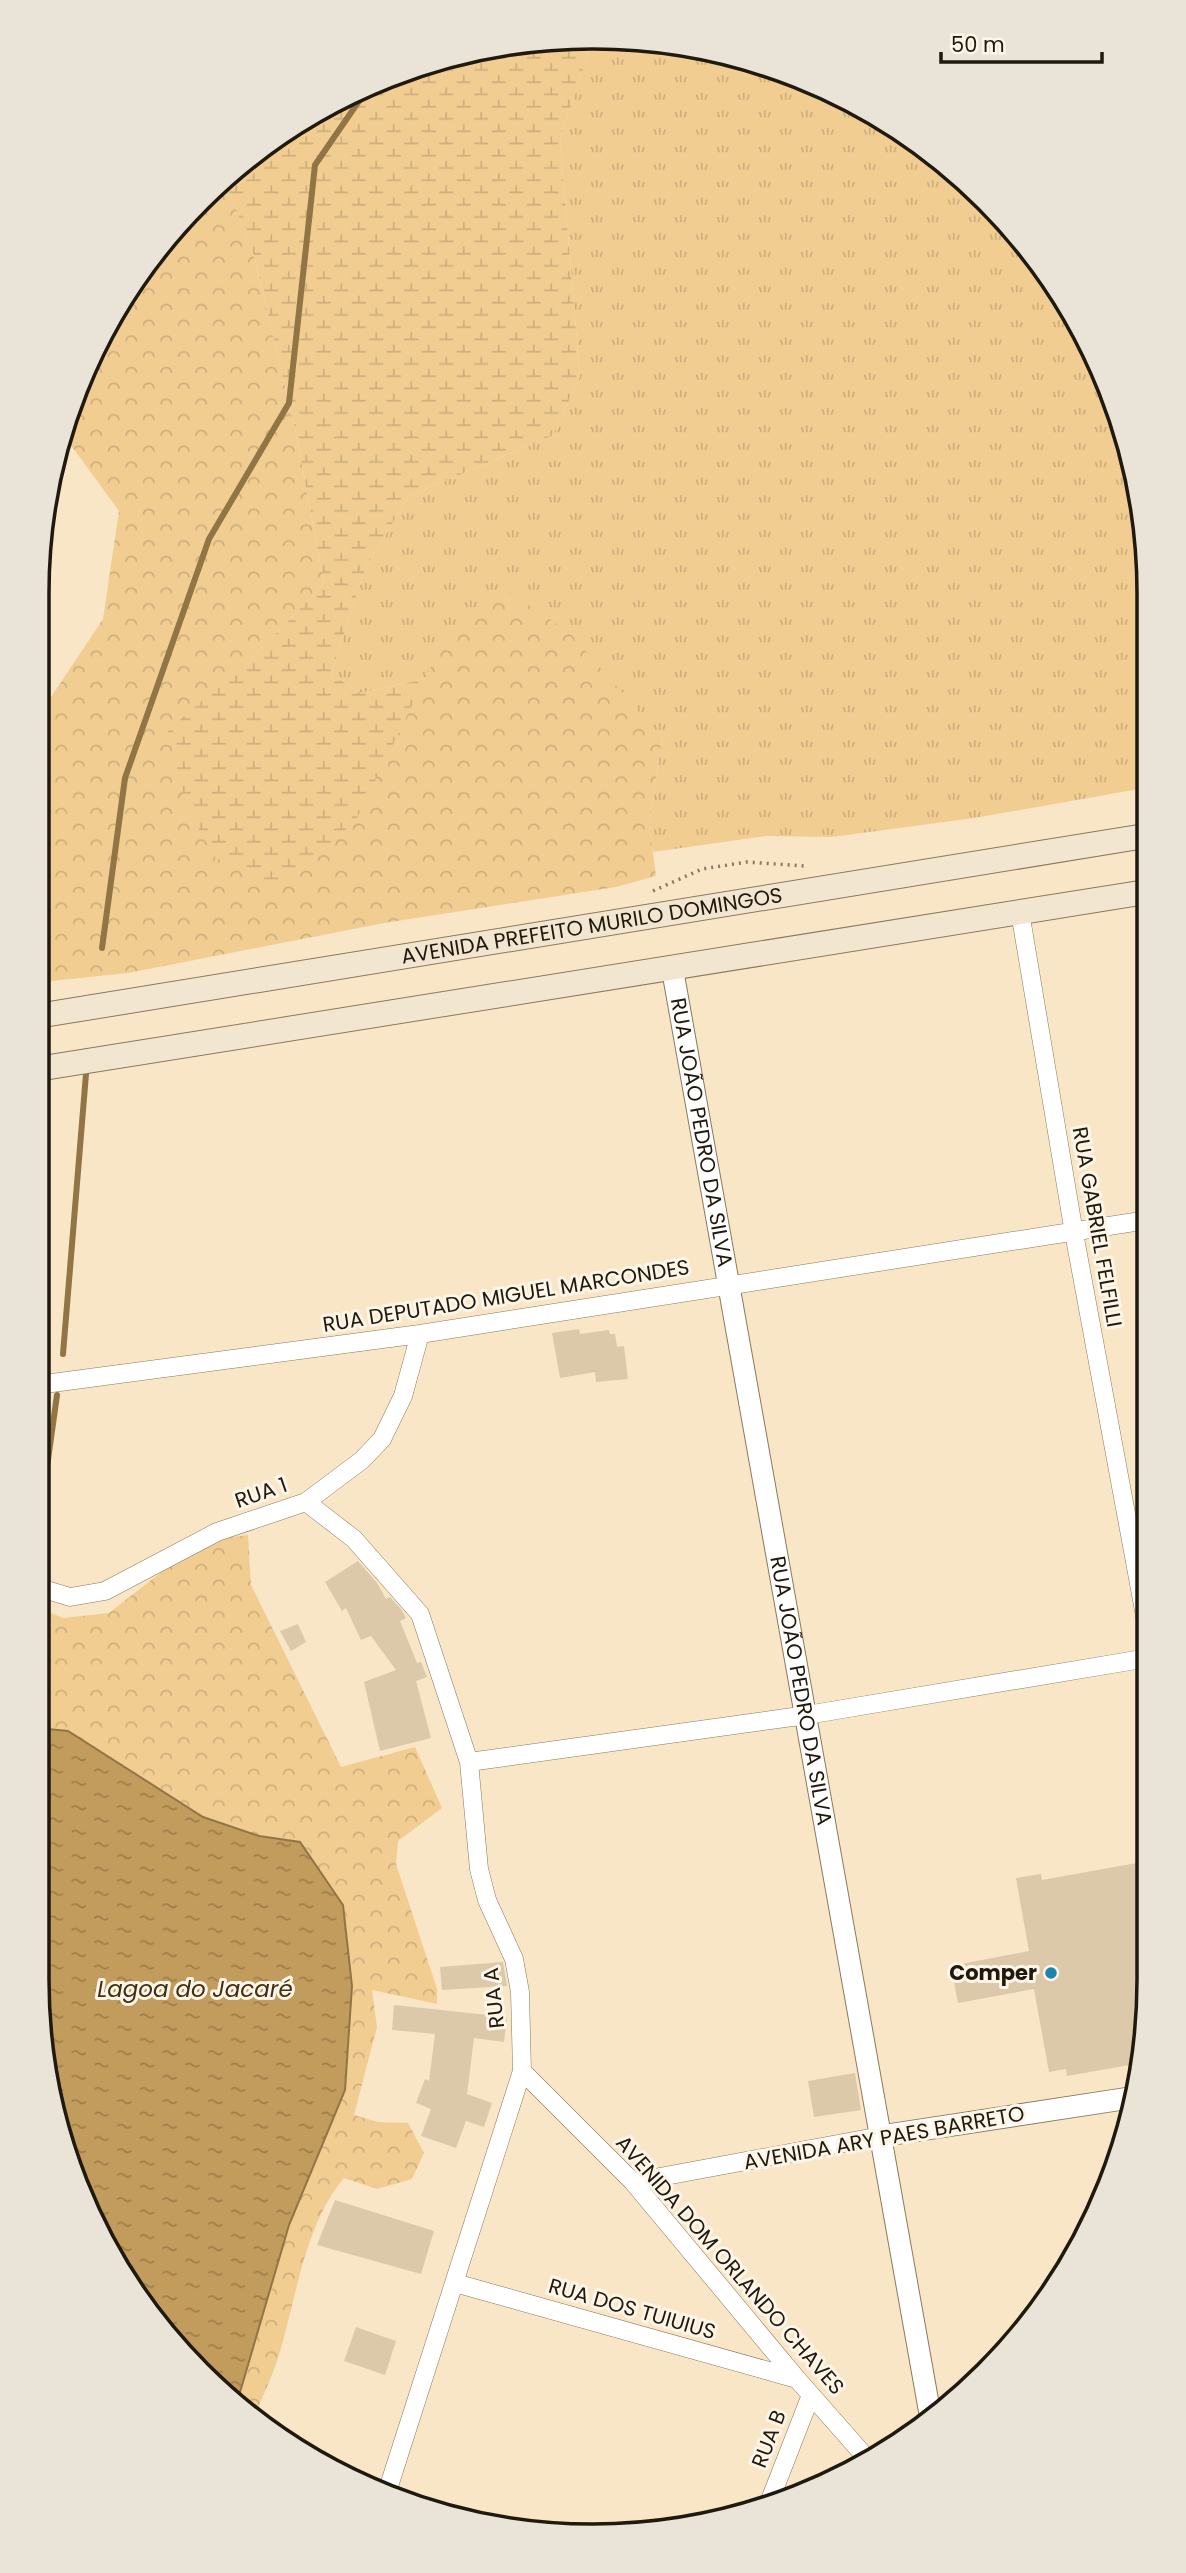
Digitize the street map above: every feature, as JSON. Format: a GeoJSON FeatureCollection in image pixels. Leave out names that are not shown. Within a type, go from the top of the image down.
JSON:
{"type":"FeatureCollection","features":[{"type":"Feature","properties":{"kind":"main road","name":"AVENIDA PREFEITO MURILO DOMINGOS"},"geometry":{"type":"LineString","coordinates":[[49,1014],[1137,837]]}},
{"type":"Feature","properties":{"kind":"main road"},"geometry":{"type":"LineString","coordinates":[[49,1067],[1137,893]]}},
{"type":"Feature","properties":{"kind":"street","name":"RUA GABRIEL FELFILLI"},"geometry":{"type":"LineString","coordinates":[[1020,912],[1074,1233],[1137,1573]]}},
{"type":"Feature","properties":{"kind":"street","name":"RUA JOÃO PEDRO DA SILVA"},"geometry":{"type":"LineString","coordinates":[[672,967],[929,2408]]}},
{"type":"Feature","properties":{"kind":"street","name":"RUA DEPUTADO MIGUEL MARCONDES"},"geometry":{"type":"LineString","coordinates":[[49,1383],[420,1334],[729,1283],[1137,1222]]}},
{"type":"Feature","properties":{"kind":"street","name":"RUA 1"},"geometry":{"type":"LineString","coordinates":[[49,1591],[70,1597],[105,1591],[217,1532],[306,1502],[362,1460],[382,1439],[403,1396],[420,1334]]}},
{"type":"Feature","properties":{"kind":"street","name":"RUA A"},"geometry":{"type":"LineString","coordinates":[[306,1502],[354,1539],[420,1614],[469,1762],[479,1869],[487,1900],[514,1959],[520,1992],[522,2071],[389,2485]]}},
{"type":"Feature","properties":{"kind":"street"},"geometry":{"type":"LineString","coordinates":[[469,1762],[807,1715],[1137,1660]]}},
{"type":"Feature","properties":{"kind":"street","name":"AVENIDA DOM ORLANDO CHAVES"},"geometry":{"type":"LineString","coordinates":[[522,2071],[633,2182],[862,2453]]}},
{"type":"Feature","properties":{"kind":"street","name":"AVENIDA ARY PAES BARRETO"},"geometry":{"type":"LineString","coordinates":[[633,2182],[881,2136],[1124,2099]]}},
{"type":"Feature","properties":{"kind":"street","name":"RUA DOS TUIUIUS"},"geometry":{"type":"LineString","coordinates":[[455,2283],[797,2379]]}},
{"type":"Feature","properties":{"kind":"street","name":"RUA B"},"geometry":{"type":"LineString","coordinates":[[773,2493],[811,2395]]}},
{"type":"Feature","properties":{"kind":"green space"},"geometry":{"type":"Polygon","coordinates":[[[590,49],[629,50],[699,59],[801,90],[865,122],[924,161],[978,208],[1002,234],[1045,291],[1081,352],[1108,418],[1127,487],[1136,557],[1137,789],[974,818],[832,837],[765,836],[653,852],[649,824],[662,738],[447,635],[425,679],[360,693],[331,674],[366,567],[409,496],[552,436],[580,377],[560,139],[590,49]]]}},
{"type":"Feature","properties":{"kind":"green space"},"geometry":{"type":"Polygon","coordinates":[[[590,49],[560,139],[580,377],[552,436],[409,496],[366,567],[331,674],[360,693],[425,679],[356,820],[281,888],[218,862],[187,809],[168,730],[251,659],[324,584],[297,438],[255,259],[228,189],[262,161],[321,122],[385,90],[452,68],[522,54],[590,49]]]}},
{"type":"Feature","properties":{"kind":"green space"},"geometry":{"type":"Polygon","coordinates":[[[228,189],[255,259],[297,438],[324,584],[251,659],[404,719],[447,635],[508,591],[570,633],[662,738],[649,824],[656,876],[616,887],[384,923],[128,973],[49,981],[49,700],[103,619],[119,511],[70,446],[90,385],[122,321],[161,262],[208,208],[228,189]]]}},
{"type":"Feature","properties":{"kind":"green space"},"geometry":{"type":"Polygon","coordinates":[[[248,1535],[251,1585],[341,1767],[415,1747],[442,1808],[398,1841],[396,1864],[437,1989],[437,2004],[372,1990],[377,2027],[354,2115],[378,2122],[408,2123],[424,2153],[412,2179],[377,2189],[344,2178],[330,2197],[310,2241],[278,2358],[258,2409],[208,2365],[161,2311],[105,2221],[90,2188],[68,2121],[59,2086],[50,2016],[49,1612],[63,1618],[109,1613],[164,1570],[225,1538],[248,1535]]]}},
{"type":"Feature","properties":{"kind":"water","name":"Lagoa do Jacaré"},"geometry":{"type":"Polygon","coordinates":[[[49,1729],[68,1731],[203,1817],[259,1836],[300,1842],[343,1905],[352,1986],[345,2090],[289,2225],[240,2394],[184,2339],[161,2311],[122,2252],[90,2188],[68,2121],[59,2086],[50,2016],[49,1729]]]}},
{"type":"Feature","properties":{"kind":"building"},"geometry":{"type":"Polygon","coordinates":[[[579,1329],[580,1334],[609,1330],[610,1334],[615,1334],[617,1347],[624,1346],[628,1379],[596,1382],[595,1372],[560,1378],[552,1333],[579,1329]]]}},
{"type":"Feature","properties":{"kind":"building"},"geometry":{"type":"Polygon","coordinates":[[[358,1561],[377,1583],[386,1599],[390,1597],[406,1618],[400,1621],[417,1663],[421,1662],[427,1677],[416,1681],[431,1738],[380,1751],[364,1682],[396,1670],[371,1636],[361,1640],[346,1608],[342,1611],[325,1582],[358,1561]]]}},
{"type":"Feature","properties":{"kind":"building"},"geometry":{"type":"Polygon","coordinates":[[[298,1624],[306,1642],[291,1651],[280,1631],[298,1624]]]}},
{"type":"Feature","properties":{"kind":"building","name":"Comper"},"geometry":{"type":"Polygon","coordinates":[[[1137,1863],[1136,2016],[1130,2065],[1067,2076],[1066,2069],[1049,2072],[1034,1989],[958,2003],[951,1966],[1029,1951],[1016,1878],[1041,1874],[1042,1880],[1137,1863]]]}},
{"type":"Feature","properties":{"kind":"building"},"geometry":{"type":"Polygon","coordinates":[[[503,1962],[507,1986],[442,1990],[440,1967],[503,1962]]]}},
{"type":"Feature","properties":{"kind":"building"},"geometry":{"type":"Polygon","coordinates":[[[394,2005],[507,2017],[504,2042],[474,2038],[467,2094],[492,2103],[484,2127],[466,2121],[456,2148],[421,2136],[431,2109],[416,2103],[425,2079],[429,2081],[435,2034],[392,2030],[394,2005]]]}},
{"type":"Feature","properties":{"kind":"building"},"geometry":{"type":"Polygon","coordinates":[[[855,2073],[861,2110],[814,2117],[808,2081],[855,2073]]]}},
{"type":"Feature","properties":{"kind":"building"},"geometry":{"type":"Polygon","coordinates":[[[335,2200],[434,2231],[421,2274],[317,2245],[335,2200]]]}},
{"type":"Feature","properties":{"kind":"building"},"geometry":{"type":"Polygon","coordinates":[[[356,2327],[396,2341],[385,2375],[344,2361],[356,2327]]]}},
{"type":"Feature","properties":{"kind":"waterway"},"geometry":{"type":"LineString","coordinates":[[102,948],[125,778],[209,539],[289,403],[315,165],[358,102]]}},
{"type":"Feature","properties":{"kind":"waterway"},"geometry":{"type":"LineString","coordinates":[[63,1354],[86,1074]]}},
{"type":"Feature","properties":{"kind":"waterway"},"geometry":{"type":"LineString","coordinates":[[49,1453],[57,1395]]}},
{"type":"Feature","properties":{"kind":"place","name":"Comper"},"geometry":{"type":"Point","coordinates":[1051,1973]}}]}
